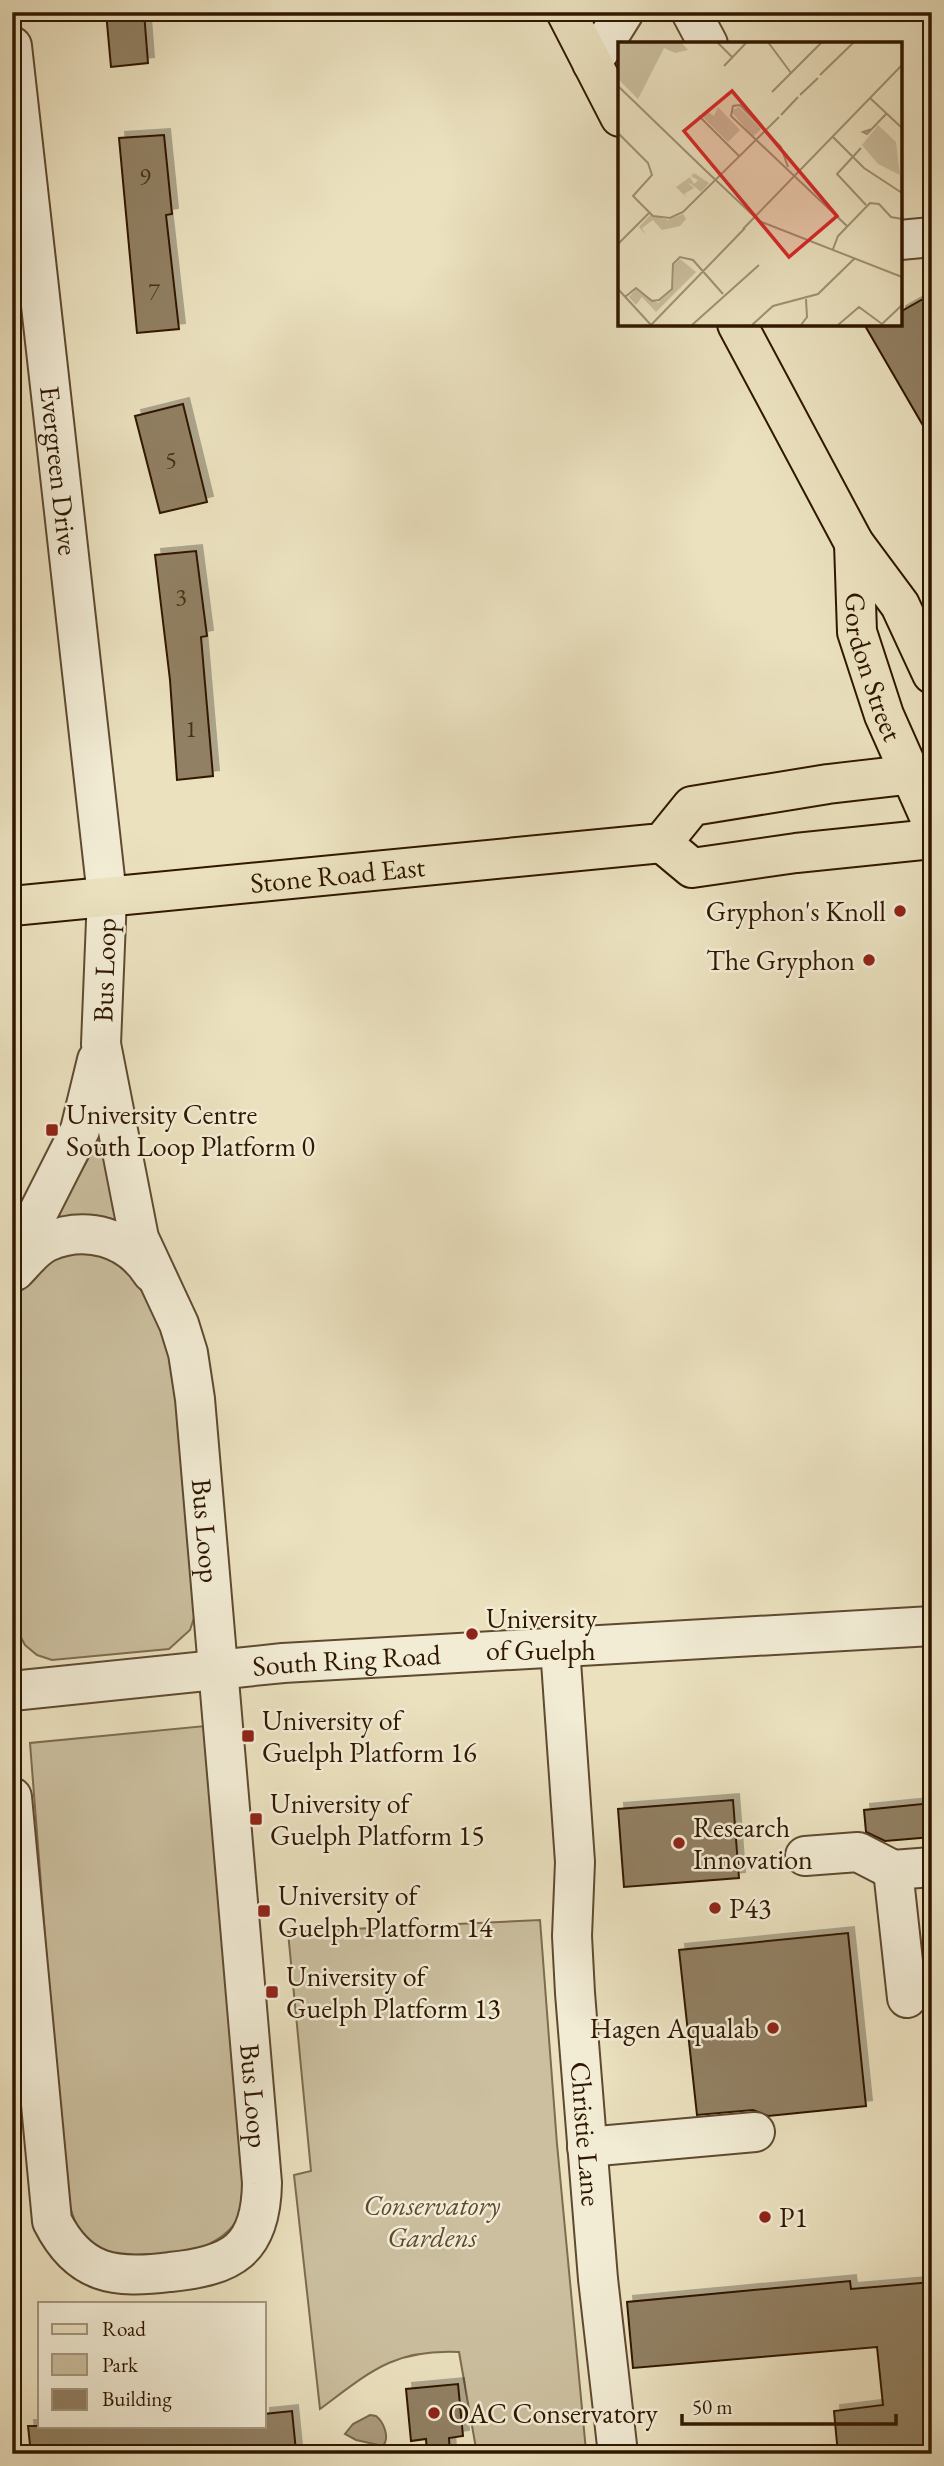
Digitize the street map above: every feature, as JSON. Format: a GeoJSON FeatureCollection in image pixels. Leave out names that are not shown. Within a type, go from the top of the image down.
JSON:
{"type":"FeatureCollection","features":[{"type":"Feature","properties":{"kind":"main road"},"geometry":{"type":"LineString","coordinates":[[566,12],[618,113]]}},
{"type":"Feature","properties":{"kind":"main road","name":"Gordon Street"},"geometry":{"type":"LineString","coordinates":[[738,326],[854,543],[900,605],[932,674]]}},
{"type":"Feature","properties":{"kind":"main road","name":"Gordon Street"},"geometry":{"type":"LineString","coordinates":[[854,543],[857,632],[884,715],[921,773],[932,823]]}},
{"type":"Feature","properties":{"kind":"main road"},"geometry":{"type":"LineString","coordinates":[[921,773],[692,806],[662,843],[692,868],[796,853],[932,839]]}},
{"type":"Feature","properties":{"kind":"main road","name":"Stone Road East"},"geometry":{"type":"LineString","coordinates":[[12,906],[428,868],[662,843]]}},
{"type":"Feature","properties":{"kind":"street"},"geometry":{"type":"LineString","coordinates":[[592,63],[624,12]]}},
{"type":"Feature","properties":{"kind":"street","name":"Evergreen Drive"},"geometry":{"type":"LineString","coordinates":[[12,46],[107,896]]}},
{"type":"Feature","properties":{"kind":"street"},"geometry":{"type":"LineString","coordinates":[[902,240],[932,237]]}},
{"type":"Feature","properties":{"kind":"street","name":"Bus Loop"},"geometry":{"type":"LineString","coordinates":[[12,1264],[80,1130],[101,1044],[107,896]]}},
{"type":"Feature","properties":{"kind":"street","name":"Bus Loop"},"geometry":{"type":"LineString","coordinates":[[12,1797],[52,2221],[59,2235],[79,2258],[107,2273],[139,2276],[210,2268],[222,2263],[245,2244],[252,2230],[262,2201],[262,2183],[195,1399],[188,1353],[169,1298],[139,1238],[101,1044]]}},
{"type":"Feature","properties":{"kind":"street","name":"Bus Loop"},"geometry":{"type":"LineString","coordinates":[[12,1274],[47,1242],[82,1234],[99,1235],[133,1250],[146,1263],[169,1298]]}},
{"type":"Feature","properties":{"kind":"street","name":"South Ring Road"},"geometry":{"type":"LineString","coordinates":[[12,1691],[283,1663],[932,1626]]}},
{"type":"Feature","properties":{"kind":"street","name":"Christie Lane"},"geometry":{"type":"LineString","coordinates":[[560,1647],[575,1862],[572,1936],[574,1982],[607,2371],[618,2454]]}},
{"type":"Feature","properties":{"kind":"street"},"geometry":{"type":"LineString","coordinates":[[805,1856],[859,1852],[893,1870],[932,1867]]}},
{"type":"Feature","properties":{"kind":"street"},"geometry":{"type":"LineString","coordinates":[[893,1870],[907,1998]]}},
{"type":"Feature","properties":{"kind":"street"},"geometry":{"type":"LineString","coordinates":[[587,2147],[754,2132]]}},
{"type":"Feature","properties":{"kind":"green space"},"geometry":{"type":"Polygon","coordinates":[[[99,1139],[102,1139],[119,1217],[114,1221],[59,1221],[60,1210],[99,1139]]]}},
{"type":"Feature","properties":{"kind":"green space"},"geometry":{"type":"Polygon","coordinates":[[[75,1244],[138,1269],[172,1348],[196,1612],[190,1630],[169,1649],[52,1660],[37,1655],[25,1645],[17,1630],[12,1573],[12,1295],[34,1264],[75,1244]]]}},
{"type":"Feature","properties":{"kind":"green space"},"geometry":{"type":"Polygon","coordinates":[[[205,1726],[243,2172],[241,2203],[236,2221],[216,2240],[185,2253],[151,2260],[136,2260],[106,2251],[81,2232],[72,2214],[64,2180],[30,1743],[205,1726]]]}},
{"type":"Feature","properties":{"kind":"green space","name":"Conservatory Gardens"},"geometry":{"type":"Polygon","coordinates":[[[540,1920],[557,2144],[586,2451],[477,2454],[459,2352],[417,2354],[384,2365],[320,2409],[294,2175],[311,2171],[288,1932],[540,1920]]]}},
{"type":"Feature","properties":{"kind":"shaded area"},"geometry":{"type":"Polygon","coordinates":[[[370,2415],[376,2416],[384,2426],[386,2439],[383,2446],[356,2440],[345,2434],[353,2424],[370,2415]]]}},
{"type":"Feature","properties":{"kind":"building"},"geometry":{"type":"Polygon","coordinates":[[[106,12],[144,12],[148,63],[111,67],[106,12]]]}},
{"type":"Feature","properties":{"kind":"building"},"geometry":{"type":"Polygon","coordinates":[[[164,135],[172,214],[166,215],[179,329],[137,333],[119,138],[164,135]]]}},
{"type":"Feature","properties":{"kind":"building"},"geometry":{"type":"Polygon","coordinates":[[[932,294],[932,441],[865,326],[902,326],[902,311],[932,294]]]}},
{"type":"Feature","properties":{"kind":"building"},"geometry":{"type":"Polygon","coordinates":[[[183,404],[207,502],[160,513],[135,416],[183,404]]]}},
{"type":"Feature","properties":{"kind":"building"},"geometry":{"type":"Polygon","coordinates":[[[196,551],[207,636],[201,637],[213,776],[177,780],[170,680],[155,555],[196,551]]]}},
{"type":"Feature","properties":{"kind":"building","name":"Research Innovation"},"geometry":{"type":"Polygon","coordinates":[[[733,1800],[739,1878],[624,1887],[618,1809],[733,1800]]]}},
{"type":"Feature","properties":{"kind":"building"},"geometry":{"type":"Polygon","coordinates":[[[932,1803],[932,1837],[885,1841],[866,1832],[864,1810],[932,1803]]]}},
{"type":"Feature","properties":{"kind":"building","name":"Hagen Aqualab"},"geometry":{"type":"Polygon","coordinates":[[[848,1933],[866,2106],[768,2116],[753,2110],[697,2115],[679,1950],[848,1933]]]}},
{"type":"Feature","properties":{"kind":"building"},"geometry":{"type":"Polygon","coordinates":[[[850,2281],[851,2289],[932,2282],[932,2454],[838,2454],[834,2411],[883,2405],[877,2347],[633,2368],[627,2302],[850,2281]]]}},
{"type":"Feature","properties":{"kind":"building","name":"OAC Conservatory"},"geometry":{"type":"Polygon","coordinates":[[[458,2384],[463,2436],[449,2438],[450,2454],[427,2454],[426,2439],[411,2441],[406,2389],[458,2384]]]}},
{"type":"Feature","properties":{"kind":"building"},"geometry":{"type":"Polygon","coordinates":[[[292,2411],[296,2451],[283,2454],[31,2454],[28,2426],[266,2428],[266,2414],[292,2411]]]}},
{"type":"Feature","properties":{"kind":"place","name":"Gryphon's Knoll"},"geometry":{"type":"Point","coordinates":[900,911]}},
{"type":"Feature","properties":{"kind":"place","name":"The Gryphon"},"geometry":{"type":"Point","coordinates":[869,960]}},
{"type":"Feature","properties":{"kind":"place","name":"University Centre South Loop Platform 0"},"geometry":{"type":"Point","coordinates":[52,1130]}},
{"type":"Feature","properties":{"kind":"place","name":"University of Guelph"},"geometry":{"type":"Point","coordinates":[472,1634]}},
{"type":"Feature","properties":{"kind":"place","name":"University of Guelph Platform 16"},"geometry":{"type":"Point","coordinates":[248,1736]}},
{"type":"Feature","properties":{"kind":"place","name":"University of Guelph Platform 15"},"geometry":{"type":"Point","coordinates":[256,1819]}},
{"type":"Feature","properties":{"kind":"place","name":"Research Innovation"},"geometry":{"type":"Point","coordinates":[679,1843]}},
{"type":"Feature","properties":{"kind":"place","name":"P43"},"geometry":{"type":"Point","coordinates":[715,1908]}},
{"type":"Feature","properties":{"kind":"place","name":"University of Guelph Platform 14"},"geometry":{"type":"Point","coordinates":[264,1911]}},
{"type":"Feature","properties":{"kind":"place","name":"University of Guelph Platform 13"},"geometry":{"type":"Point","coordinates":[272,1992]}},
{"type":"Feature","properties":{"kind":"place","name":"Hagen Aqualab"},"geometry":{"type":"Point","coordinates":[773,2028]}},
{"type":"Feature","properties":{"kind":"place","name":"P1"},"geometry":{"type":"Point","coordinates":[765,2217]}},
{"type":"Feature","properties":{"kind":"place","name":"OAC Conservatory"},"geometry":{"type":"Point","coordinates":[434,2413]}}]}
